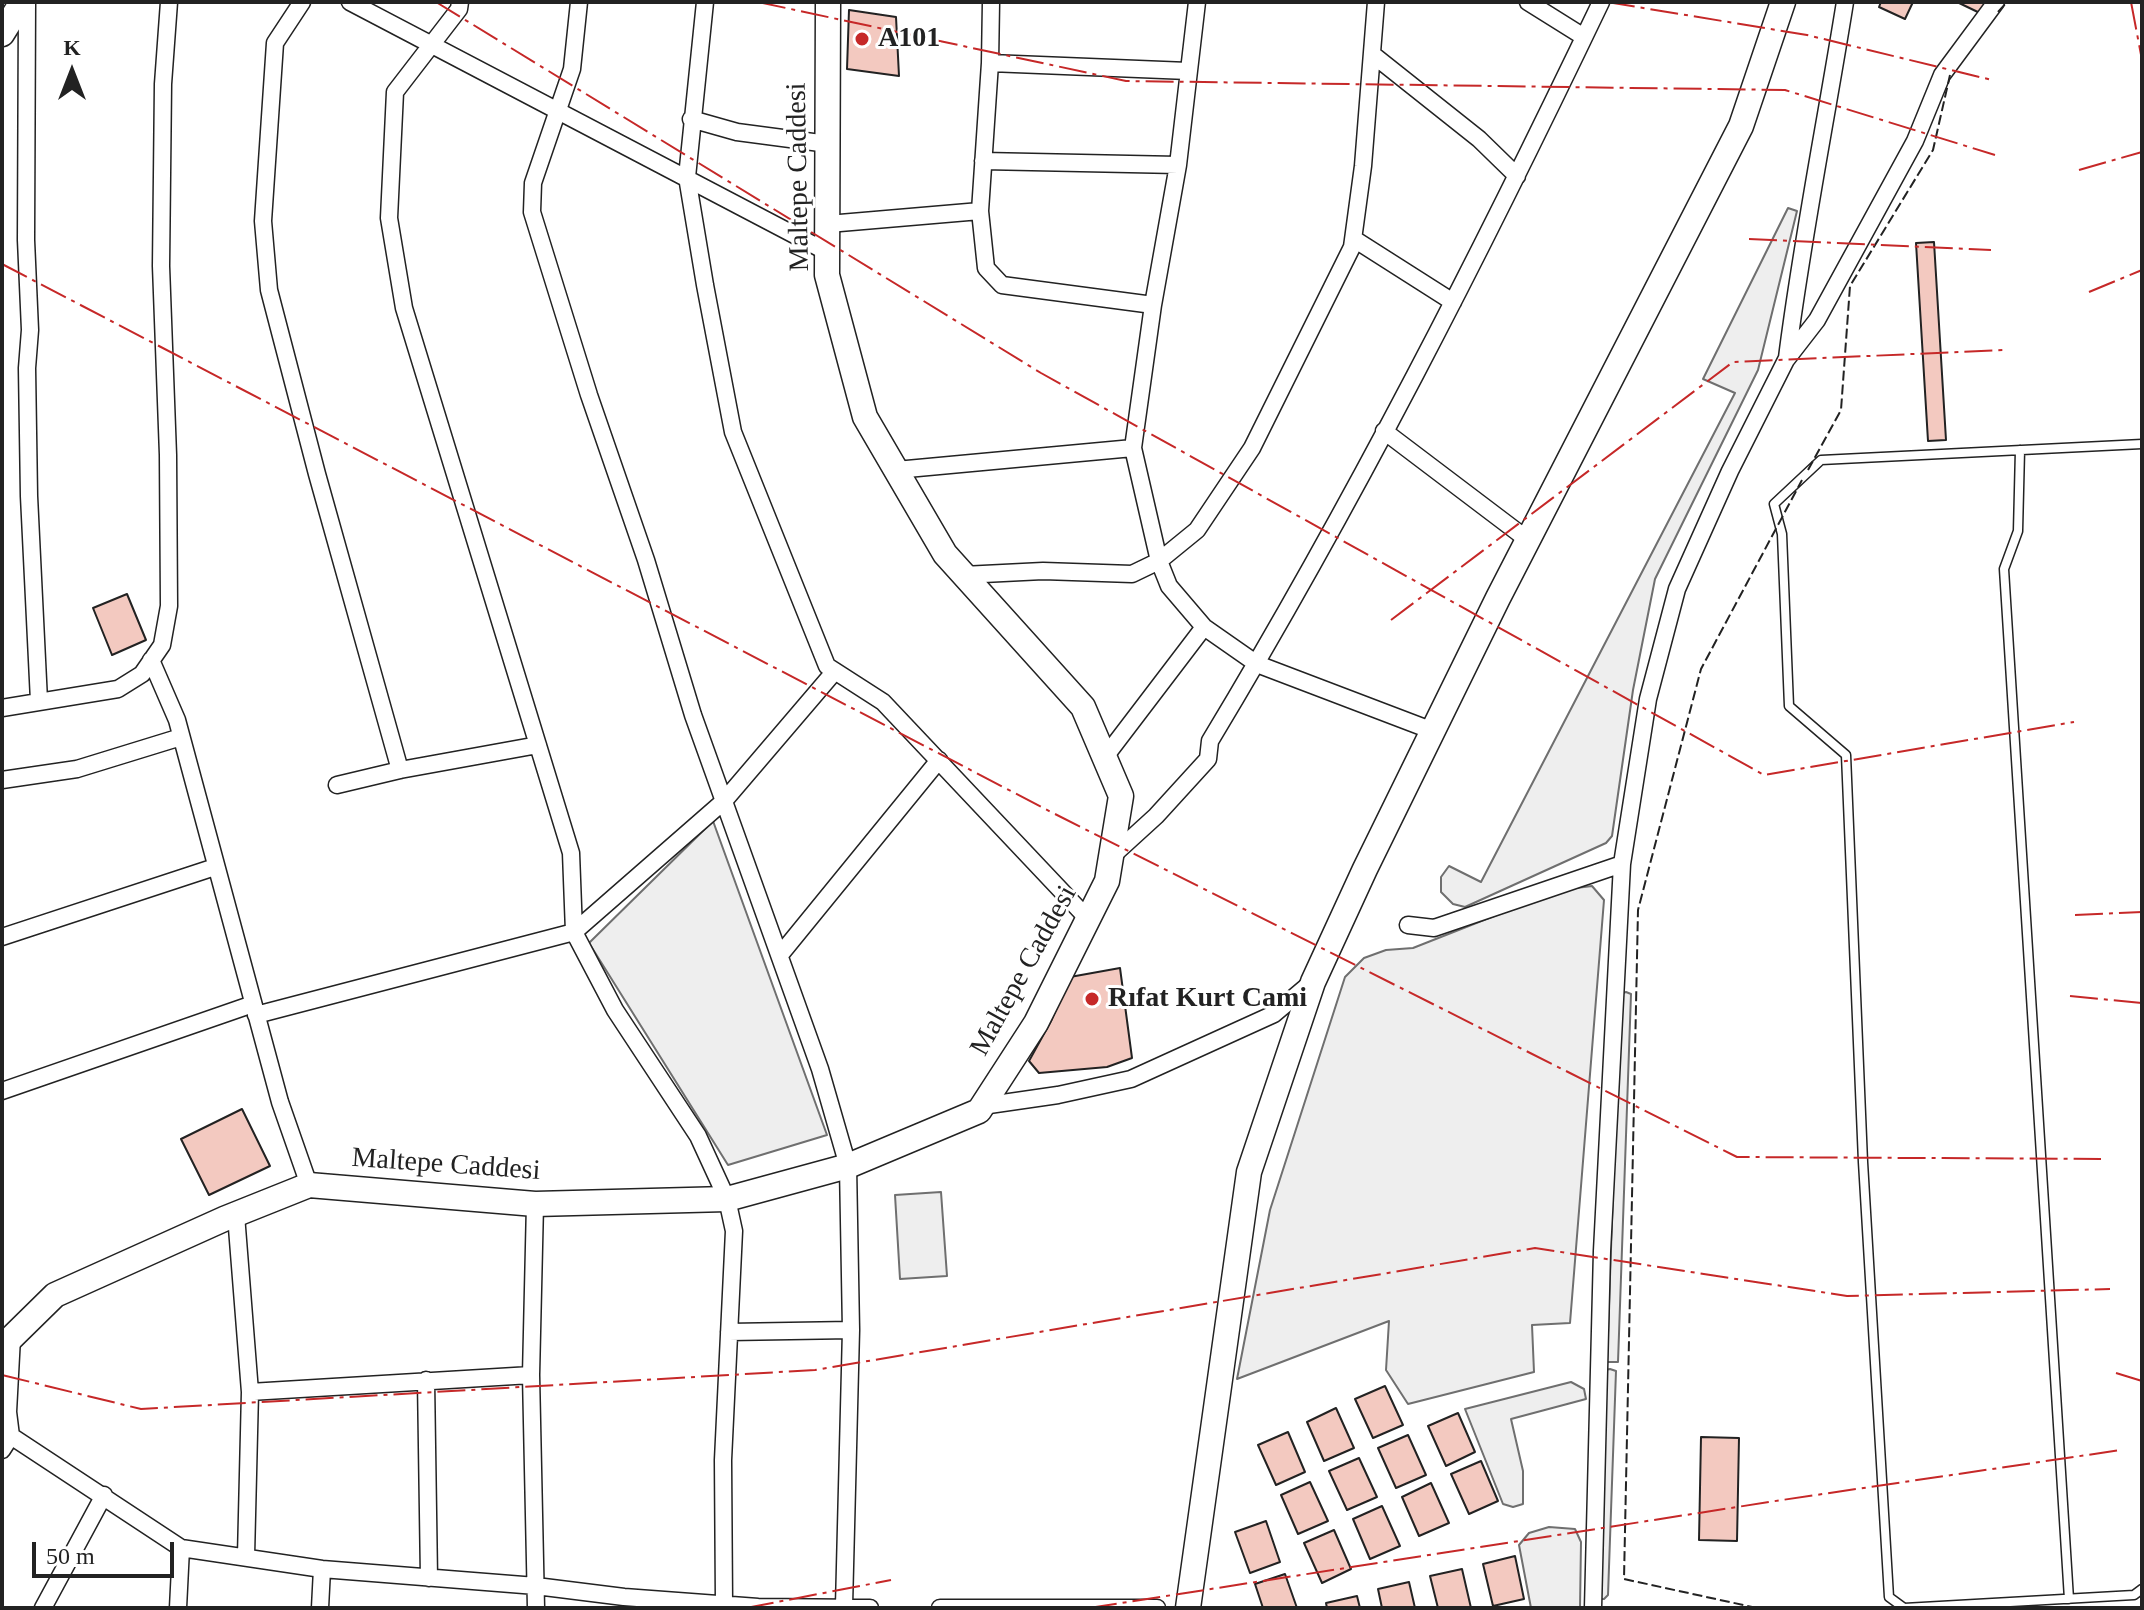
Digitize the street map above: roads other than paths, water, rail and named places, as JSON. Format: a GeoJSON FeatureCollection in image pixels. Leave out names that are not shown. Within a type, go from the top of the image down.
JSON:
{"type":"FeatureCollection","features":[{"type":"Feature","properties":{"kind":"street"},"geometry":{"type":"LineString","coordinates":[[2,34],[24,2]]}},
{"type":"Feature","properties":{"kind":"street"},"geometry":{"type":"LineString","coordinates":[[24,2],[30,330],[27,384],[29,496],[39,701]]}},
{"type":"Feature","properties":{"kind":"street"},"geometry":{"type":"LineString","coordinates":[[2,708],[118,689],[142,674],[162,645],[169,606],[168,455],[161,266],[163,84],[169,2]]}},
{"type":"Feature","properties":{"kind":"street"},"geometry":{"type":"LineString","coordinates":[[302,2],[275,43],[263,221],[269,290],[400,770]]}},
{"type":"Feature","properties":{"kind":"street"},"geometry":{"type":"LineString","coordinates":[[350,2],[827,252]]}},
{"type":"Feature","properties":{"kind":"street"},"geometry":{"type":"LineString","coordinates":[[460,2],[459,9],[395,92],[389,218],[404,308],[571,853],[574,932],[615,1010],[698,1136],[727,1199],[734,1231],[723,1460],[724,1604]]}},
{"type":"Feature","properties":{"kind":"street"},"geometry":{"type":"LineString","coordinates":[[579,2],[572,69],[533,183],[532,212],[589,395],[646,560],[693,715],[820,1069],[848,1166],[851,1330],[844,1606]]}},
{"type":"Feature","properties":{"kind":"street"},"geometry":{"type":"LineString","coordinates":[[705,2],[687,177],[733,432],[827,666],[883,702],[1088,919]]}},
{"type":"Feature","properties":{"kind":"street","name":"Maltepe Caddesi"},"geometry":{"type":"LineString","coordinates":[[7,1342],[55,1295],[309,1185],[535,1204],[727,1199],[848,1166],[979,1111],[1036,1023],[1107,881],[1121,796],[1083,707],[945,554],[865,417],[827,275],[828,2]]}},
{"type":"Feature","properties":{"kind":"street"},"geometry":{"type":"LineString","coordinates":[[991,2],[980,211],[986,268],[1002,285],[1153,305]]}},
{"type":"Feature","properties":{"kind":"street"},"geometry":{"type":"LineString","coordinates":[[1197,2],[1178,165],[1153,305],[1133,448],[1159,561],[1169,586],[1204,627],[1257,664],[1433,731]]}},
{"type":"Feature","properties":{"kind":"street"},"geometry":{"type":"LineString","coordinates":[[963,575],[1043,571],[1132,574],[1159,561],[1197,530],[1252,448],[1352,247],[1363,166],[1376,2]]}},
{"type":"Feature","properties":{"kind":"street"},"geometry":{"type":"LineString","coordinates":[[1528,2],[1584,37]]}},
{"type":"Feature","properties":{"kind":"street"},"geometry":{"type":"LineString","coordinates":[[1111,857],[1156,816],[1208,759],[1210,741],[1315,562],[1453,302],[1601,2]]}},
{"type":"Feature","properties":{"kind":"street"},"geometry":{"type":"LineString","coordinates":[[1188,1608],[1249,1172],[1313,982],[1365,869],[1528,540],[1741,126],[1783,2]]}},
{"type":"Feature","properties":{"kind":"street"},"geometry":{"type":"LineString","coordinates":[[1786,360],[1799,266],[1821,157],[1845,2]]}},
{"type":"Feature","properties":{"kind":"street"},"geometry":{"type":"LineString","coordinates":[[1593,1608],[1602,1251],[1622,864],[1648,699],[1677,589],[1730,471],[1786,360],[1817,320],[1915,141],[1942,75],[1996,2]]}},
{"type":"Feature","properties":{"kind":"street"},"geometry":{"type":"LineString","coordinates":[[1372,54],[1479,139],[1517,176]]}},
{"type":"Feature","properties":{"kind":"street"},"geometry":{"type":"LineString","coordinates":[[990,63],[1188,71]]}},
{"type":"Feature","properties":{"kind":"street"},"geometry":{"type":"LineString","coordinates":[[691,119],[737,132],[828,144]]}},
{"type":"Feature","properties":{"kind":"street"},"geometry":{"type":"LineString","coordinates":[[983,161],[1178,165]]}},
{"type":"Feature","properties":{"kind":"street"},"geometry":{"type":"LineString","coordinates":[[828,224],[980,211]]}},
{"type":"Feature","properties":{"kind":"street"},"geometry":{"type":"LineString","coordinates":[[1354,239],[1453,302]]}},
{"type":"Feature","properties":{"kind":"street"},"geometry":{"type":"LineString","coordinates":[[1384,431],[1528,540]]}},
{"type":"Feature","properties":{"kind":"street"},"geometry":{"type":"LineString","coordinates":[[896,470],[1133,448]]}},
{"type":"Feature","properties":{"kind":"street"},"geometry":{"type":"LineString","coordinates":[[1105,757],[1204,627]]}},
{"type":"Feature","properties":{"kind":"street"},"geometry":{"type":"LineString","coordinates":[[151,660],[181,737],[280,1102],[309,1185]]}},
{"type":"Feature","properties":{"kind":"street"},"geometry":{"type":"LineString","coordinates":[[2,1091],[254,1010],[574,932],[724,801],[835,671]]}},
{"type":"Feature","properties":{"kind":"street"},"geometry":{"type":"LineString","coordinates":[[2,780],[77,769],[181,737]]}},
{"type":"Feature","properties":{"kind":"street"},"geometry":{"type":"LineString","coordinates":[[337,785],[400,770],[538,745]]}},
{"type":"Feature","properties":{"kind":"street"},"geometry":{"type":"LineString","coordinates":[[780,955],[939,760]]}},
{"type":"Feature","properties":{"kind":"street"},"geometry":{"type":"LineString","coordinates":[[1408,925],[1434,928],[1622,864]]}},
{"type":"Feature","properties":{"kind":"street"},"geometry":{"type":"LineString","coordinates":[[2,937],[215,867]]}},
{"type":"Feature","properties":{"kind":"street"},"geometry":{"type":"LineString","coordinates":[[982,1106],[1058,1095],[1131,1079],[1274,1014],[1313,982]]}},
{"type":"Feature","properties":{"kind":"street"},"geometry":{"type":"LineString","coordinates":[[535,1204],[531,1375],[536,1608]]}},
{"type":"Feature","properties":{"kind":"street"},"geometry":{"type":"LineString","coordinates":[[236,1215],[250,1392],[246,1556]]}},
{"type":"Feature","properties":{"kind":"street"},"geometry":{"type":"LineString","coordinates":[[729,1332],[851,1330]]}},
{"type":"Feature","properties":{"kind":"street"},"geometry":{"type":"LineString","coordinates":[[7,1342],[7,1443],[104,1495],[181,1548],[322,1569],[758,1608],[870,1608]]}},
{"type":"Feature","properties":{"kind":"street"},"geometry":{"type":"LineString","coordinates":[[250,1392],[531,1375]]}},
{"type":"Feature","properties":{"kind":"street"},"geometry":{"type":"LineString","coordinates":[[426,1380],[429,1578]]}},
{"type":"Feature","properties":{"kind":"street"},"geometry":{"type":"LineString","coordinates":[[43,1608],[104,1495]]}},
{"type":"Feature","properties":{"kind":"street"},"geometry":{"type":"LineString","coordinates":[[178,1608],[181,1548]]}},
{"type":"Feature","properties":{"kind":"street"},"geometry":{"type":"LineString","coordinates":[[320,1608],[322,1569]]}},
{"type":"Feature","properties":{"kind":"street"},"geometry":{"type":"LineString","coordinates":[[940,1608],[1157,1608]]}},
{"type":"Feature","properties":{"kind":"lane"},"geometry":{"type":"LineString","coordinates":[[2142,444],[1821,460],[1774,504],[1782,534],[1789,706],[1846,755],[1863,1162],[1889,1597],[1904,1608],[2134,1595],[2142,1589]]}},
{"type":"Feature","properties":{"kind":"lane"},"geometry":{"type":"LineString","coordinates":[[2020,450],[2018,531],[2004,569],[2069,1599]]}},
{"type":"Feature","properties":{"kind":"place","name":"A101"},"geometry":{"type":"Point","coordinates":[862,39]}},
{"type":"Feature","properties":{"kind":"place","name":"Rıfat Kurt Cami"},"geometry":{"type":"Point","coordinates":[1092,999]}}]}
